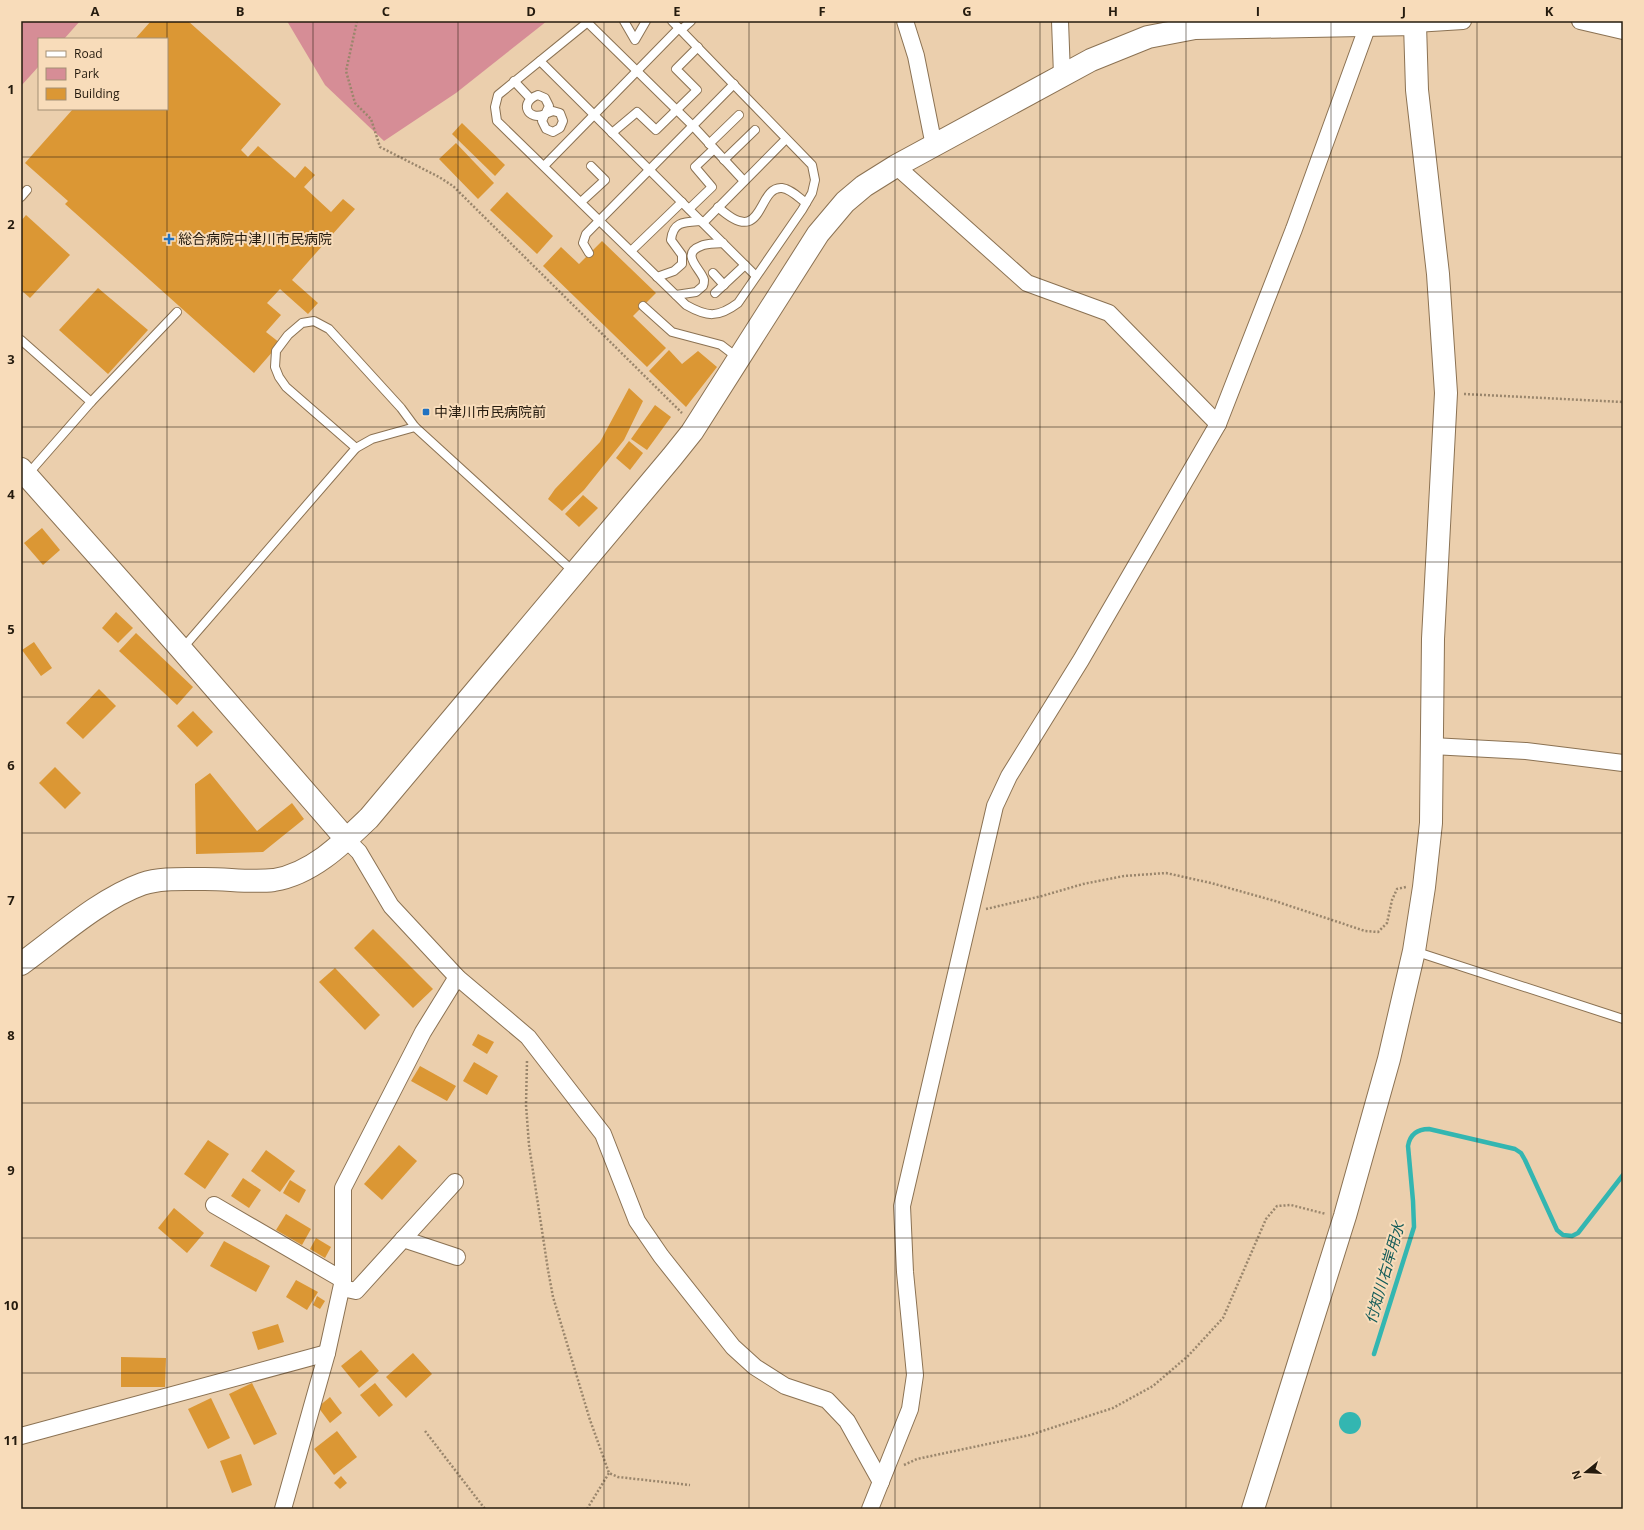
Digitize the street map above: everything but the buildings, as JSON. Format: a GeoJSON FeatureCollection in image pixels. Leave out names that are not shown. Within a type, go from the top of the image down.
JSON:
{"type":"FeatureCollection","features":[{"type":"Feature","properties":{"kind":"street"},"geometry":{"type":"LineString","coordinates":[[905,21],[916,56],[934,146]]}},
{"type":"Feature","properties":{"kind":"street"},"geometry":{"type":"LineString","coordinates":[[1060,21],[1062,76]]}},
{"type":"Feature","properties":{"kind":"street"},"geometry":{"type":"LineString","coordinates":[[21,964],[105,903],[142,884],[160,880],[216,878],[274,880],[294,874],[322,859],[347,840],[369,818],[672,457],[696,426],[818,234],[845,202],[864,186],[896,166],[1091,60],[1148,37],[1195,28],[1368,25],[1463,21]]}},
{"type":"Feature","properties":{"kind":"street"},"geometry":{"type":"LineString","coordinates":[[1580,21],[1623,31]]}},
{"type":"Feature","properties":{"kind":"street"},"geometry":{"type":"LineString","coordinates":[[1253,1509],[1345,1216],[1389,1059],[1414,951],[1424,887],[1431,823],[1434,639],[1446,393],[1438,274],[1417,90],[1415,22]]}},
{"type":"Feature","properties":{"kind":"street"},"geometry":{"type":"LineString","coordinates":[[870,1509],[910,1409],[914,1375],[905,1272],[902,1206],[994,806],[1009,776],[1081,660],[1218,424],[1294,228],[1368,25]]}},
{"type":"Feature","properties":{"kind":"street"},"geometry":{"type":"LineString","coordinates":[[896,166],[1027,283],[1109,313],[1218,424]]}},
{"type":"Feature","properties":{"kind":"street"},"geometry":{"type":"LineString","coordinates":[[24,472],[359,852],[391,906],[457,977],[533,1044],[603,1134],[637,1222],[661,1256],[733,1347],[755,1367],[785,1386],[827,1400],[847,1421],[883,1478]]}},
{"type":"Feature","properties":{"kind":"street"},"geometry":{"type":"LineString","coordinates":[[1432,746],[1526,751],[1623,763]]}},
{"type":"Feature","properties":{"kind":"street"},"geometry":{"type":"LineString","coordinates":[[283,1509],[327,1353],[342,1284],[343,1188],[423,1032],[457,977]]}},
{"type":"Feature","properties":{"kind":"street"},"geometry":{"type":"LineString","coordinates":[[214,1205],[342,1284],[356,1291],[455,1182]]}},
{"type":"Feature","properties":{"kind":"street"},"geometry":{"type":"LineString","coordinates":[[403,1239],[457,1257]]}},
{"type":"Feature","properties":{"kind":"street"},"geometry":{"type":"LineString","coordinates":[[21,1436],[327,1353]]}},
{"type":"Feature","properties":{"kind":"lane"},"geometry":{"type":"LineString","coordinates":[[624,21],[635,40],[646,21]]}},
{"type":"Feature","properties":{"kind":"lane"},"geometry":{"type":"LineString","coordinates":[[672,21],[812,165],[815,180],[812,193],[806,203],[738,303],[725,312],[713,314],[700,312],[686,305],[497,120],[496,107],[498,95],[588,22],[693,126],[744,181]]}},
{"type":"Feature","properties":{"kind":"lane"},"geometry":{"type":"LineString","coordinates":[[544,166],[680,29],[691,21]]}},
{"type":"Feature","properties":{"kind":"lane"},"geometry":{"type":"LineString","coordinates":[[612,133],[637,112],[656,130],[697,90],[676,69],[698,47]]}},
{"type":"Feature","properties":{"kind":"lane"},"geometry":{"type":"LineString","coordinates":[[540,60],[756,276]]}},
{"type":"Feature","properties":{"kind":"lane"},"geometry":{"type":"LineString","coordinates":[[514,82],[530,98]]}},
{"type":"Feature","properties":{"kind":"lane"},"geometry":{"type":"LineString","coordinates":[[589,254],[583,243],[586,234],[734,84]]}},
{"type":"Feature","properties":{"kind":"lane"},"geometry":{"type":"LineString","coordinates":[[538,95],[546,98],[548,106],[545,114],[535,116],[530,113],[527,108],[527,103],[530,98],[538,95]]}},
{"type":"Feature","properties":{"kind":"lane"},"geometry":{"type":"LineString","coordinates":[[689,209],[712,187],[695,167],[739,114]]}},
{"type":"Feature","properties":{"kind":"lane"},"geometry":{"type":"LineString","coordinates":[[724,160],[756,130]]}},
{"type":"Feature","properties":{"kind":"lane"},"geometry":{"type":"LineString","coordinates":[[657,277],[674,271],[682,264],[682,255],[671,240],[672,232],[676,225],[684,222],[702,222],[786,139]]}},
{"type":"Feature","properties":{"kind":"lane"},"geometry":{"type":"LineString","coordinates":[[581,202],[605,180],[591,166]]}},
{"type":"Feature","properties":{"kind":"lane"},"geometry":{"type":"LineString","coordinates":[[718,207],[731,219],[739,221],[749,220],[756,217],[768,195],[781,188],[788,190],[806,203]]}},
{"type":"Feature","properties":{"kind":"lane"},"geometry":{"type":"LineString","coordinates":[[21,197],[27,190]]}},
{"type":"Feature","properties":{"kind":"lane"},"geometry":{"type":"LineString","coordinates":[[631,251],[682,202]]}},
{"type":"Feature","properties":{"kind":"lane"},"geometry":{"type":"LineString","coordinates":[[676,295],[696,292],[703,286],[704,279],[692,260],[692,255],[695,249],[701,246],[723,243]]}},
{"type":"Feature","properties":{"kind":"lane"},"geometry":{"type":"LineString","coordinates":[[715,293],[745,265]]}},
{"type":"Feature","properties":{"kind":"lane"},"geometry":{"type":"LineString","coordinates":[[713,273],[724,285]]}},
{"type":"Feature","properties":{"kind":"lane"},"geometry":{"type":"LineString","coordinates":[[643,306],[672,332],[721,345],[738,359]]}},
{"type":"Feature","properties":{"kind":"lane"},"geometry":{"type":"LineString","coordinates":[[24,472],[177,312]]}},
{"type":"Feature","properties":{"kind":"lane"},"geometry":{"type":"LineString","coordinates":[[356,448],[286,387],[279,377],[275,367],[276,351],[288,335],[302,323],[314,321],[329,329],[401,408],[415,428],[575,573]]}},
{"type":"Feature","properties":{"kind":"lane"},"geometry":{"type":"LineString","coordinates":[[21,340],[91,402]]}},
{"type":"Feature","properties":{"kind":"lane"},"geometry":{"type":"LineString","coordinates":[[181,649],[356,448],[372,439],[415,428]]}},
{"type":"Feature","properties":{"kind":"lane"},"geometry":{"type":"LineString","coordinates":[[1414,951],[1623,1018]]}},
{"type":"Feature","properties":{"kind":"path"},"geometry":{"type":"LineString","coordinates":[[357,21],[346,71],[355,103],[371,119],[380,147],[439,177],[453,186],[696,426]]}},
{"type":"Feature","properties":{"kind":"path"},"geometry":{"type":"LineString","coordinates":[[1446,393],[1623,402]]}},
{"type":"Feature","properties":{"kind":"path"},"geometry":{"type":"LineString","coordinates":[[970,913],[1042,896],[1084,884],[1124,876],[1166,873],[1211,883],[1275,901],[1364,931],[1378,932],[1387,924],[1392,900],[1397,889],[1412,885],[1424,887]]}},
{"type":"Feature","properties":{"kind":"path"},"geometry":{"type":"LineString","coordinates":[[533,1044],[527,1060],[526,1105],[529,1145],[553,1296],[590,1420],[609,1473],[618,1477],[690,1485]]}},
{"type":"Feature","properties":{"kind":"path"},"geometry":{"type":"LineString","coordinates":[[883,1478],[918,1459],[1030,1435],[1113,1408],[1153,1386],[1188,1356],[1223,1318],[1266,1219],[1277,1206],[1291,1205],[1321,1214],[1345,1216]]}},
{"type":"Feature","properties":{"kind":"path"},"geometry":{"type":"LineString","coordinates":[[425,1431],[485,1509]]}},
{"type":"Feature","properties":{"kind":"path"},"geometry":{"type":"LineString","coordinates":[[587,1509],[609,1473]]}},
{"type":"Feature","properties":{"kind":"green space"},"geometry":{"type":"Polygon","coordinates":[[[21,21],[80,21],[65,38],[38,38],[38,67],[21,86],[21,21]]]}},
{"type":"Feature","properties":{"kind":"green space"},"geometry":{"type":"Polygon","coordinates":[[[287,21],[547,21],[456,93],[384,141],[325,85],[287,21]]]}},
{"type":"Feature","properties":{"kind":"water"},"geometry":{"type":"Polygon","coordinates":[[[1350,1412],[1358,1415],[1361,1423],[1358,1431],[1350,1434],[1342,1431],[1339,1423],[1342,1415],[1350,1412]]]}},
{"type":"Feature","properties":{"kind":"waterway","name":"付知川右岸用水"},"geometry":{"type":"LineString","coordinates":[[1374,1354],[1414,1227],[1408,1146],[1412,1135],[1418,1131],[1429,1129],[1515,1149],[1521,1153],[1525,1160],[1557,1230],[1563,1235],[1572,1236],[1578,1233],[1623,1175]]}},
{"type":"Feature","properties":{"kind":"place","name":"総合病院中津川市民病院"},"geometry":{"type":"Point","coordinates":[169,239]}},
{"type":"Feature","properties":{"kind":"place","name":"中津川市民病院前"},"geometry":{"type":"Point","coordinates":[426,412]}}]}
